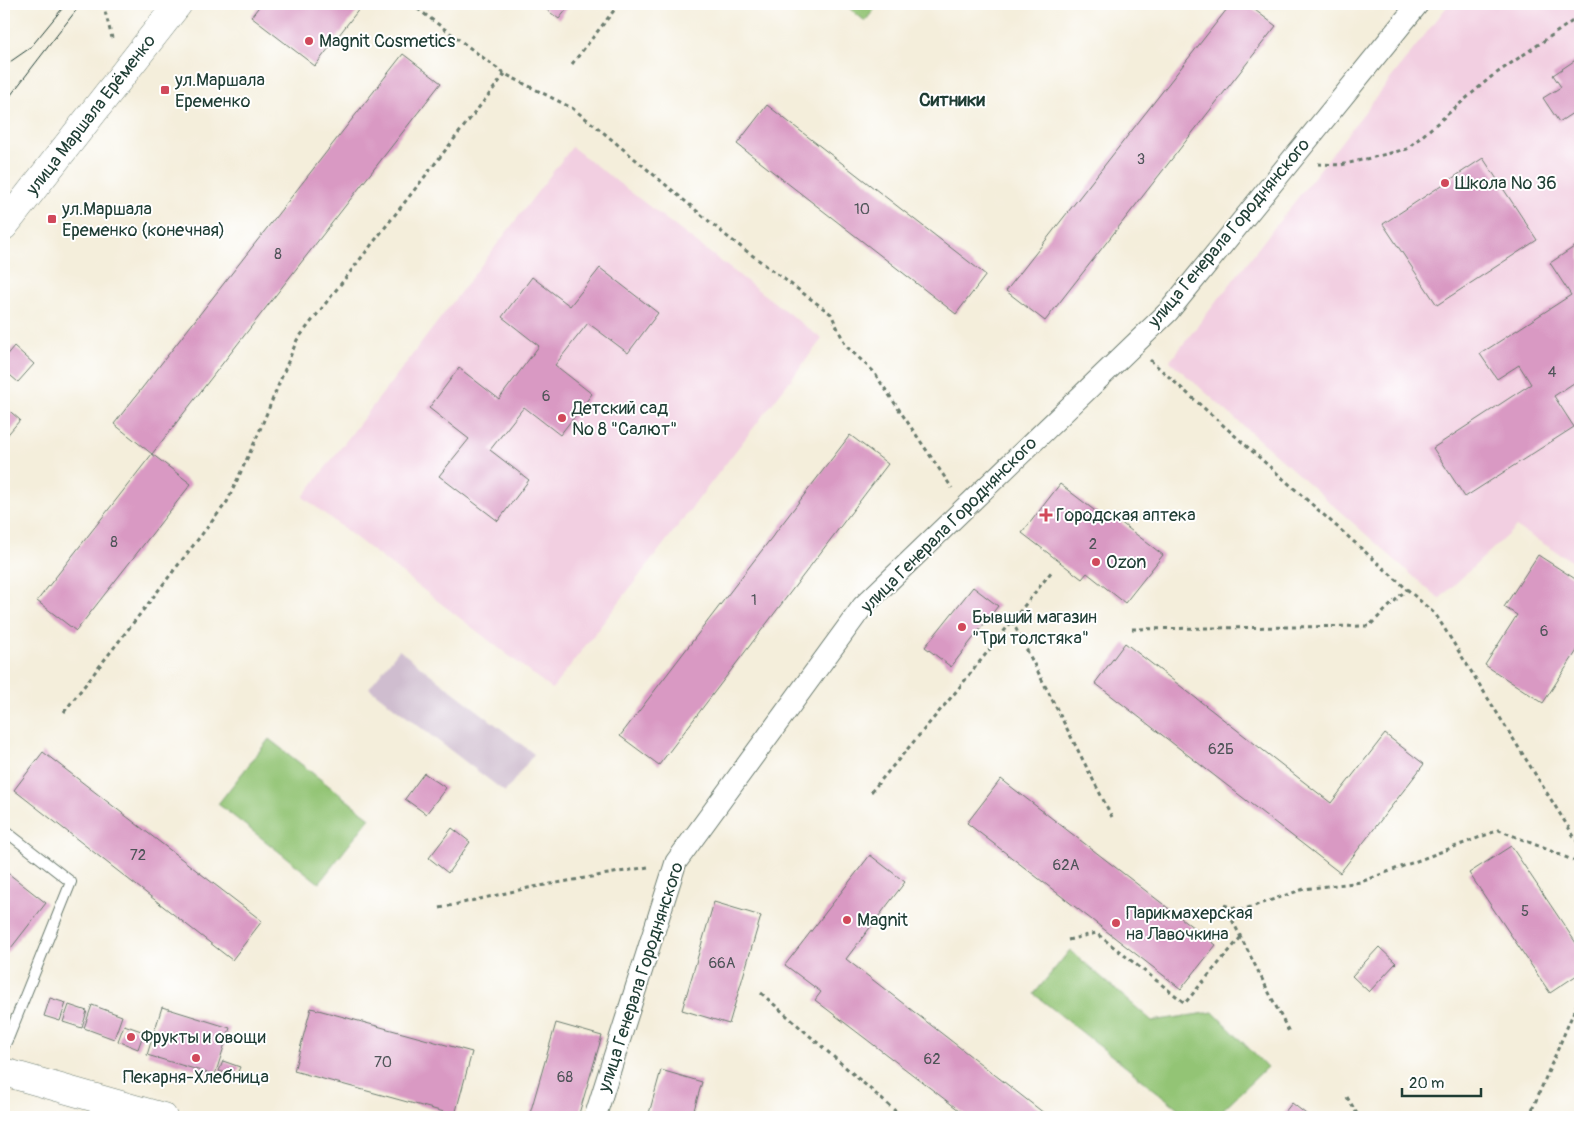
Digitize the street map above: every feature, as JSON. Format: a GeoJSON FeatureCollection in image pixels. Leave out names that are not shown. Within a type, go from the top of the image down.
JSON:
{"type":"FeatureCollection","features":[{"type":"Feature","properties":{"kind":"main road","name":"улица Маршала Ерёменко"},"geometry":{"type":"LineString","coordinates":[[4,226],[178,4]]}},
{"type":"Feature","properties":{"kind":"main road"},"geometry":{"type":"LineString","coordinates":[[4,1072],[163,1117]]}},
{"type":"Feature","properties":{"kind":"street","name":"улица Генерала Городнянского"},"geometry":{"type":"LineString","coordinates":[[595,1117],[676,862],[863,606],[1168,312],[1418,4]]}},
{"type":"Feature","properties":{"kind":"lane"},"geometry":{"type":"LineString","coordinates":[[4,830],[71,882],[4,1046]]}},
{"type":"Feature","properties":{"kind":"path"},"geometry":{"type":"LineString","coordinates":[[103,4],[112,38]]}},
{"type":"Feature","properties":{"kind":"path"},"geometry":{"type":"LineString","coordinates":[[411,4],[504,74],[572,108],[729,238],[831,314],[846,346],[872,371],[965,508]]}},
{"type":"Feature","properties":{"kind":"path"},"geometry":{"type":"LineString","coordinates":[[572,64],[619,4]]}},
{"type":"Feature","properties":{"kind":"path"},"geometry":{"type":"LineString","coordinates":[[1311,164],[1341,165],[1407,149],[1491,77],[1580,16]]}},
{"type":"Feature","properties":{"kind":"path"},"geometry":{"type":"LineString","coordinates":[[64,712],[227,502],[257,437],[297,340],[504,74]]}},
{"type":"Feature","properties":{"kind":"path"},"geometry":{"type":"LineString","coordinates":[[1133,345],[1436,615],[1580,846]]}},
{"type":"Feature","properties":{"kind":"path"},"geometry":{"type":"LineString","coordinates":[[871,792],[954,694],[1052,571]]}},
{"type":"Feature","properties":{"kind":"path"},"geometry":{"type":"LineString","coordinates":[[1132,629],[1369,626],[1407,589]]}},
{"type":"Feature","properties":{"kind":"path"},"geometry":{"type":"LineString","coordinates":[[1012,621],[1112,817]]}},
{"type":"Feature","properties":{"kind":"path"},"geometry":{"type":"LineString","coordinates":[[1290,1032],[1224,905],[1242,910],[1304,889],[1361,882],[1499,830],[1580,863]]}},
{"type":"Feature","properties":{"kind":"path"},"geometry":{"type":"LineString","coordinates":[[440,908],[528,888],[676,862]]}},
{"type":"Feature","properties":{"kind":"path"},"geometry":{"type":"LineString","coordinates":[[1068,940],[1096,933],[1185,1003],[1241,937]]}},
{"type":"Feature","properties":{"kind":"path"},"geometry":{"type":"LineString","coordinates":[[761,993],[902,1117]]}},
{"type":"Feature","properties":{"kind":"path"},"geometry":{"type":"LineString","coordinates":[[1529,1117],[1580,997]]}},
{"type":"Feature","properties":{"kind":"path"},"geometry":{"type":"LineString","coordinates":[[1347,1098],[1358,1117]]}},
{"type":"Feature","properties":{"kind":"shaded area","name":"Школа № 36"},"geometry":{"type":"Polygon","coordinates":[[[1449,4],[1580,4],[1580,566],[1516,527],[1439,599],[1170,361],[1449,4]]]}},
{"type":"Feature","properties":{"kind":"shaded area","name":"Детский сад № 8 \"Салют\""},"geometry":{"type":"Polygon","coordinates":[[[572,147],[822,339],[552,689],[303,497],[572,147]]]}},
{"type":"Feature","properties":{"kind":"shaded area"},"geometry":{"type":"Polygon","coordinates":[[[399,650],[534,754],[505,792],[369,688],[399,650]]]}},
{"type":"Feature","properties":{"kind":"green space"},"geometry":{"type":"Polygon","coordinates":[[[844,4],[879,4],[865,21],[844,4]]]}},
{"type":"Feature","properties":{"kind":"green space"},"geometry":{"type":"Polygon","coordinates":[[[269,739],[370,818],[319,883],[218,804],[269,739]]]}},
{"type":"Feature","properties":{"kind":"green space"},"geometry":{"type":"Polygon","coordinates":[[[1070,950],[1152,1021],[1213,1012],[1267,1067],[1215,1117],[1189,1117],[1034,994],[1070,950]]]}},
{"type":"Feature","properties":{"kind":"building","name":"Magnit Cosmetics"},"geometry":{"type":"Polygon","coordinates":[[[261,4],[363,4],[315,66],[251,17],[261,4]]]}},
{"type":"Feature","properties":{"kind":"building"},"geometry":{"type":"Polygon","coordinates":[[[539,4],[571,4],[559,19],[539,4]]]}},
{"type":"Feature","properties":{"kind":"building"},"geometry":{"type":"Polygon","coordinates":[[[1231,4],[1247,4],[1276,26],[1045,321],[1006,291],[1231,4]]]}},
{"type":"Feature","properties":{"kind":"building"},"geometry":{"type":"Polygon","coordinates":[[[403,54],[441,83],[152,454],[114,424],[403,54]]]}},
{"type":"Feature","properties":{"kind":"building"},"geometry":{"type":"Polygon","coordinates":[[[1580,57],[1580,117],[1576,111],[1559,122],[1543,98],[1561,87],[1553,75],[1580,57]]]}},
{"type":"Feature","properties":{"kind":"building"},"geometry":{"type":"Polygon","coordinates":[[[767,105],[986,275],[956,314],[737,144],[767,105]]]}},
{"type":"Feature","properties":{"kind":"building"},"geometry":{"type":"Polygon","coordinates":[[[1483,158],[1537,240],[1437,305],[1383,224],[1483,158]]]}},
{"type":"Feature","properties":{"kind":"building"},"geometry":{"type":"Polygon","coordinates":[[[1580,243],[1580,379],[1554,396],[1574,427],[1465,497],[1433,448],[1531,384],[1519,365],[1497,379],[1480,354],[1571,295],[1550,263],[1580,243]]]}},
{"type":"Feature","properties":{"kind":"building"},"geometry":{"type":"Polygon","coordinates":[[[600,268],[658,313],[628,353],[588,323],[555,365],[592,394],[560,435],[524,407],[490,450],[529,480],[498,521],[439,476],[469,439],[429,408],[459,368],[499,399],[539,346],[502,317],[532,277],[570,306],[600,268]]]}},
{"type":"Feature","properties":{"kind":"building"},"geometry":{"type":"Polygon","coordinates":[[[14,346],[34,364],[18,382],[4,370],[4,358],[14,346]]]}},
{"type":"Feature","properties":{"kind":"building"},"geometry":{"type":"Polygon","coordinates":[[[4,406],[20,420],[4,439],[4,406]]]}},
{"type":"Feature","properties":{"kind":"building"},"geometry":{"type":"Polygon","coordinates":[[[850,435],[888,464],[659,765],[620,736],[850,435]]]}},
{"type":"Feature","properties":{"kind":"building"},"geometry":{"type":"Polygon","coordinates":[[[152,454],[191,484],[76,631],[37,601],[152,454]]]}},
{"type":"Feature","properties":{"kind":"building"},"geometry":{"type":"Polygon","coordinates":[[[1060,484],[1107,520],[1111,515],[1163,555],[1125,603],[1087,573],[1082,579],[1022,533],[1060,484]]]}},
{"type":"Feature","properties":{"kind":"building"},"geometry":{"type":"Polygon","coordinates":[[[1538,555],[1580,582],[1580,646],[1543,703],[1485,665],[1517,615],[1504,607],[1538,555]]]}},
{"type":"Feature","properties":{"kind":"building","name":"Бывший магазин \"Три толстяка\""},"geometry":{"type":"Polygon","coordinates":[[[973,587],[998,606],[951,667],[925,647],[973,587]]]}},
{"type":"Feature","properties":{"kind":"building"},"geometry":{"type":"Polygon","coordinates":[[[1125,643],[1331,803],[1385,734],[1424,764],[1340,873],[1095,683],[1125,643]]]}},
{"type":"Feature","properties":{"kind":"building"},"geometry":{"type":"Polygon","coordinates":[[[43,752],[262,921],[232,960],[14,790],[43,752]]]}},
{"type":"Feature","properties":{"kind":"building"},"geometry":{"type":"Polygon","coordinates":[[[424,773],[446,788],[426,814],[405,799],[424,773]]]}},
{"type":"Feature","properties":{"kind":"building"},"geometry":{"type":"Polygon","coordinates":[[[1001,779],[1216,945],[1181,989],[967,823],[1001,779]]]}},
{"type":"Feature","properties":{"kind":"building"},"geometry":{"type":"Polygon","coordinates":[[[452,828],[470,842],[448,873],[429,858],[452,828]]]}},
{"type":"Feature","properties":{"kind":"building"},"geometry":{"type":"Polygon","coordinates":[[[1511,846],[1580,949],[1580,973],[1550,993],[1469,873],[1511,846]]]}},
{"type":"Feature","properties":{"kind":"building"},"geometry":{"type":"Polygon","coordinates":[[[870,855],[905,882],[846,959],[1049,1117],[968,1117],[815,1000],[821,992],[785,965],[870,855]]]}},
{"type":"Feature","properties":{"kind":"building"},"geometry":{"type":"Polygon","coordinates":[[[4,870],[46,903],[4,957],[4,870]]]}},
{"type":"Feature","properties":{"kind":"building"},"geometry":{"type":"Polygon","coordinates":[[[714,902],[761,916],[729,1024],[682,1010],[714,902]]]}},
{"type":"Feature","properties":{"kind":"building"},"geometry":{"type":"Polygon","coordinates":[[[1379,947],[1396,963],[1369,992],[1352,976],[1379,947]]]}},
{"type":"Feature","properties":{"kind":"building"},"geometry":{"type":"Polygon","coordinates":[[[50,998],[66,1003],[60,1021],[44,1016],[50,998]]]}},
{"type":"Feature","properties":{"kind":"building"},"geometry":{"type":"Polygon","coordinates":[[[69,1005],[87,1011],[82,1028],[63,1022],[69,1005]]]}},
{"type":"Feature","properties":{"kind":"building"},"geometry":{"type":"Polygon","coordinates":[[[92,1005],[122,1016],[114,1039],[84,1028],[92,1005]]]}},
{"type":"Feature","properties":{"kind":"building"},"geometry":{"type":"Polygon","coordinates":[[[162,1007],[230,1028],[215,1075],[147,1055],[162,1007]]]}},
{"type":"Feature","properties":{"kind":"building"},"geometry":{"type":"Polygon","coordinates":[[[311,1008],[472,1052],[455,1115],[294,1071],[311,1008]]]}},
{"type":"Feature","properties":{"kind":"building"},"geometry":{"type":"Polygon","coordinates":[[[556,1023],[602,1036],[578,1117],[529,1117],[556,1023]]]}},
{"type":"Feature","properties":{"kind":"building","name":"Фрукты и овощи"},"geometry":{"type":"Polygon","coordinates":[[[124,1025],[144,1032],[138,1049],[118,1041],[124,1025]]]}},
{"type":"Feature","properties":{"kind":"building","name":"Фрукты и овощи"},"geometry":{"type":"Polygon","coordinates":[[[223,1061],[240,1067],[236,1076],[219,1071],[223,1061]]]}},
{"type":"Feature","properties":{"kind":"building"},"geometry":{"type":"Polygon","coordinates":[[[661,1070],[702,1082],[692,1117],[648,1117],[661,1070]]]}},
{"type":"Feature","properties":{"kind":"building"},"geometry":{"type":"Polygon","coordinates":[[[1292,1103],[1310,1117],[1281,1117],[1292,1103]]]}},
{"type":"Feature","properties":{"kind":"tram line"},"geometry":{"type":"LineString","coordinates":[[4,66],[30,48],[66,4]]}},
{"type":"Feature","properties":{"kind":"tram line"},"geometry":{"type":"LineString","coordinates":[[4,104],[81,4]]}},
{"type":"Feature","properties":{"kind":"place","name":"Magnit Cosmetics"},"geometry":{"type":"Point","coordinates":[309,41]}},
{"type":"Feature","properties":{"kind":"place","name":"ул.Маршала Еременко"},"geometry":{"type":"Point","coordinates":[165,90]}},
{"type":"Feature","properties":{"kind":"place","name":"Школа № 36"},"geometry":{"type":"Point","coordinates":[1445,183]}},
{"type":"Feature","properties":{"kind":"place","name":"ул.Маршала Еременко (конечная)"},"geometry":{"type":"Point","coordinates":[52,219]}},
{"type":"Feature","properties":{"kind":"place","name":"Детский сад № 8 \"Салют\""},"geometry":{"type":"Point","coordinates":[562,418]}},
{"type":"Feature","properties":{"kind":"place","name":"Городская аптека"},"geometry":{"type":"Point","coordinates":[1046,515]}},
{"type":"Feature","properties":{"kind":"place","name":"Ozon"},"geometry":{"type":"Point","coordinates":[1096,562]}},
{"type":"Feature","properties":{"kind":"place","name":"Бывший магазин \"Три толстяка\""},"geometry":{"type":"Point","coordinates":[962,627]}},
{"type":"Feature","properties":{"kind":"place","name":"Magnit"},"geometry":{"type":"Point","coordinates":[847,920]}},
{"type":"Feature","properties":{"kind":"place","name":"Парикмахерская на Лавочкина"},"geometry":{"type":"Point","coordinates":[1116,923]}},
{"type":"Feature","properties":{"kind":"place","name":"Фрукты и овощи"},"geometry":{"type":"Point","coordinates":[131,1037]}},
{"type":"Feature","properties":{"kind":"place","name":"Пекарня-Хлебница"},"geometry":{"type":"Point","coordinates":[196,1058]}},
{"type":"Feature","properties":{"kind":"district","name":"Ситники"},"geometry":{"type":"Point","coordinates":[952,100]}}]}
